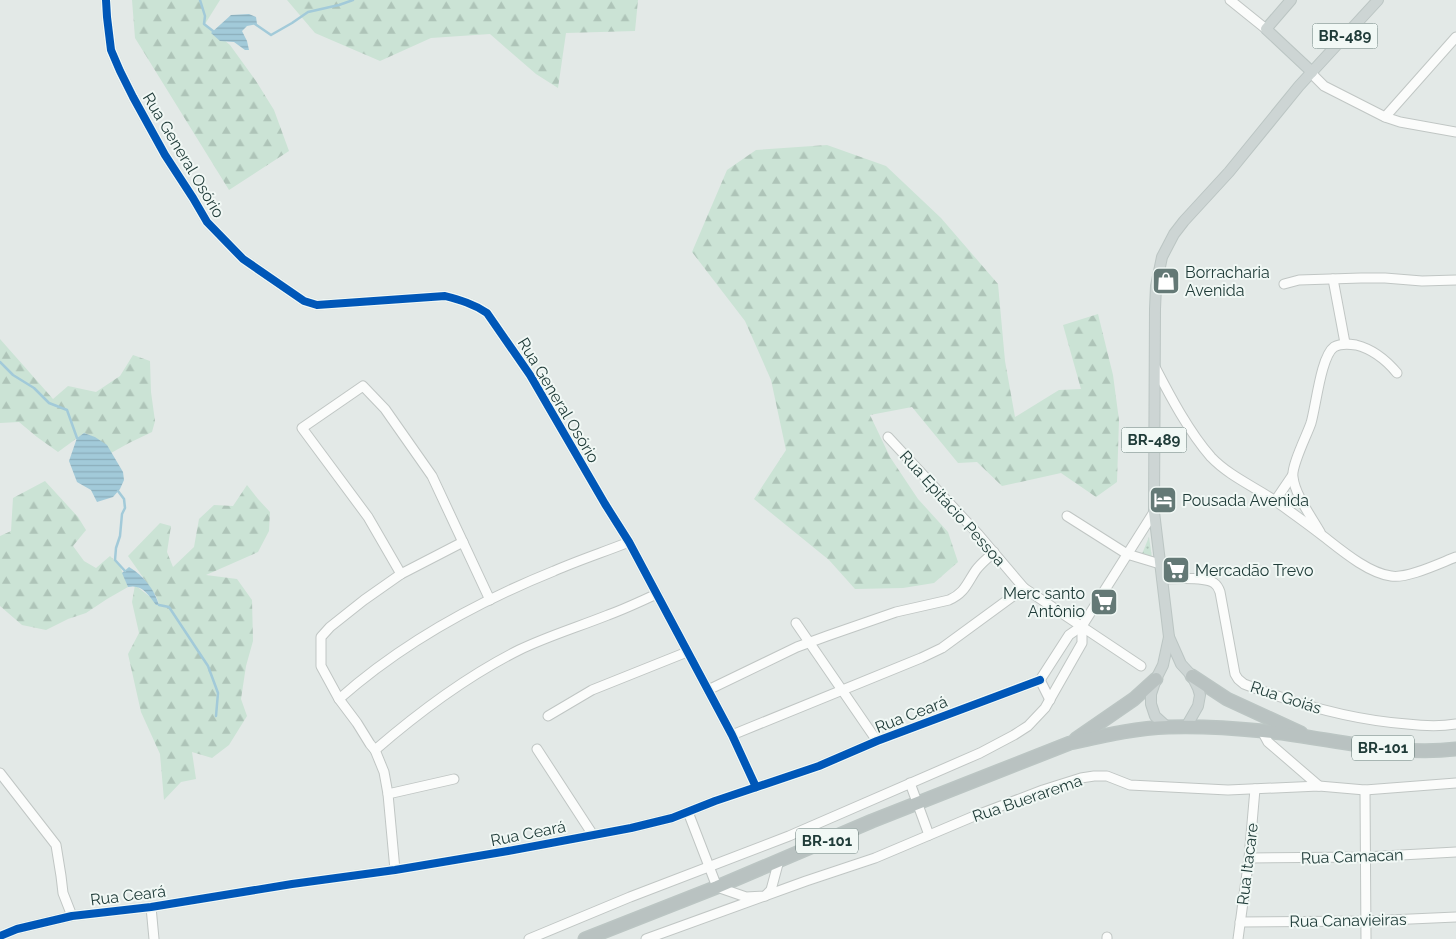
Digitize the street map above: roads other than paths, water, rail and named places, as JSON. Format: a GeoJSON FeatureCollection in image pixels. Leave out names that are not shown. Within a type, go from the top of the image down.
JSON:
{"type":"FeatureCollection","features":[{"type":"Feature","properties":{"kind":"highway","name":"BR-489"},"geometry":{"type":"LineString","coordinates":[[1192,676],[1227,698],[1310,737]]}},
{"type":"Feature","properties":{"kind":"highway","name":"BR-489"},"geometry":{"type":"LineString","coordinates":[[1070,743],[1134,699],[1156,679]]}},
{"type":"Feature","properties":{"kind":"highway","name":"BR-101"},"geometry":{"type":"LineString","coordinates":[[585,939],[1070,743],[1136,730],[1186,727],[1262,731],[1391,749],[1456,750]]}},
{"type":"Feature","properties":{"kind":"main road"},"geometry":{"type":"LineString","coordinates":[[1291,0],[1266,29],[1312,72]]}},
{"type":"Feature","properties":{"kind":"main road","name":"BR-489"},"geometry":{"type":"LineString","coordinates":[[1186,727],[1198,706],[1200,695],[1192,676],[1182,664],[1169,637],[1154,512],[1156,286],[1162,257],[1168,244],[1184,221],[1229,172],[1312,72],[1378,0]]}},
{"type":"Feature","properties":{"kind":"main road","name":"BR-489"},"geometry":{"type":"LineString","coordinates":[[1167,727],[1155,716],[1151,704],[1151,694],[1162,665],[1169,637]]}},
{"type":"Feature","properties":{"kind":"main road"},"geometry":{"type":"LineString","coordinates":[[1162,665],[1182,664]]}},
{"type":"Feature","properties":{"kind":"street","name":"Rua General Osório"},"geometry":{"type":"LineString","coordinates":[[106,0],[111,50],[132,97],[165,155],[207,222],[243,259],[304,301],[317,305],[445,296],[477,306],[487,313],[530,375],[629,542],[732,735],[756,786]]}},
{"type":"Feature","properties":{"kind":"street"},"geometry":{"type":"LineString","coordinates":[[1230,0],[1266,29]]}},
{"type":"Feature","properties":{"kind":"street"},"geometry":{"type":"LineString","coordinates":[[1385,116],[1456,37]]}},
{"type":"Feature","properties":{"kind":"street"},"geometry":{"type":"LineString","coordinates":[[1312,72],[1324,86],[1385,116],[1400,122],[1456,132]]}},
{"type":"Feature","properties":{"kind":"street"},"geometry":{"type":"LineString","coordinates":[[1333,279],[1345,344]]}},
{"type":"Feature","properties":{"kind":"street"},"geometry":{"type":"LineString","coordinates":[[1284,284],[1299,280],[1333,279],[1456,280]]}},
{"type":"Feature","properties":{"kind":"street"},"geometry":{"type":"LineString","coordinates":[[1275,501],[1292,476],[1310,423],[1326,359],[1333,348],[1345,344],[1357,345],[1385,360],[1397,373]]}},
{"type":"Feature","properties":{"kind":"street"},"geometry":{"type":"LineString","coordinates":[[1155,367],[1191,431],[1208,453],[1228,471],[1275,501],[1339,549],[1380,574],[1392,577],[1402,576],[1456,556]]}},
{"type":"Feature","properties":{"kind":"street"},"geometry":{"type":"LineString","coordinates":[[401,574],[368,517],[302,428],[363,386],[385,410],[432,476],[490,600]]}},
{"type":"Feature","properties":{"kind":"street","name":"Rua Epitácio Pessoa"},"geometry":{"type":"LineString","coordinates":[[888,437],[945,497],[1024,588],[1141,666]]}},
{"type":"Feature","properties":{"kind":"street"},"geometry":{"type":"LineString","coordinates":[[1292,476],[1301,498],[1322,535]]}},
{"type":"Feature","properties":{"kind":"street"},"geometry":{"type":"LineString","coordinates":[[1050,700],[1040,680],[1070,635],[1082,626],[1154,512]]}},
{"type":"Feature","properties":{"kind":"street"},"geometry":{"type":"LineString","coordinates":[[1067,516],[1127,554],[1160,564]]}},
{"type":"Feature","properties":{"kind":"street"},"geometry":{"type":"LineString","coordinates":[[395,870],[388,794],[384,772],[375,750],[338,699],[321,666],[320,637],[364,600],[401,574],[463,542]]}},
{"type":"Feature","properties":{"kind":"street"},"geometry":{"type":"LineString","coordinates":[[338,699],[388,660],[446,623],[554,570],[629,542]]}},
{"type":"Feature","properties":{"kind":"street"},"geometry":{"type":"LineString","coordinates":[[708,690],[809,643],[896,612],[956,597],[966,588],[975,572],[994,552]]}},
{"type":"Feature","properties":{"kind":"street","name":"Rua Goiás"},"geometry":{"type":"LineString","coordinates":[[1162,579],[1205,579],[1213,582],[1217,587],[1220,592],[1235,674],[1244,684],[1306,705],[1356,718],[1379,722],[1432,726],[1456,724]]}},
{"type":"Feature","properties":{"kind":"street"},"geometry":{"type":"LineString","coordinates":[[732,735],[942,648],[1024,588]]}},
{"type":"Feature","properties":{"kind":"street"},"geometry":{"type":"LineString","coordinates":[[375,750],[418,714],[491,665],[519,650],[610,615],[657,594]]}},
{"type":"Feature","properties":{"kind":"street"},"geometry":{"type":"LineString","coordinates":[[796,624],[877,741]]}},
{"type":"Feature","properties":{"kind":"street"},"geometry":{"type":"LineString","coordinates":[[529,939],[630,897],[789,836],[980,753],[1014,735],[1028,726],[1046,708],[1082,643],[1082,626]]}},
{"type":"Feature","properties":{"kind":"street"},"geometry":{"type":"LineString","coordinates":[[548,716],[592,690],[687,652]]}},
{"type":"Feature","properties":{"kind":"street","name":"Rua Ceará"},"geometry":{"type":"LineString","coordinates":[[0,936],[17,929],[72,916],[151,907],[292,884],[395,870],[508,851],[648,824],[672,818],[756,786],[819,766],[877,741],[1040,680]]}},
{"type":"Feature","properties":{"kind":"street"},"geometry":{"type":"LineString","coordinates":[[1262,731],[1268,742],[1318,786]]}},
{"type":"Feature","properties":{"kind":"street"},"geometry":{"type":"LineString","coordinates":[[537,749],[593,835]]}},
{"type":"Feature","properties":{"kind":"street"},"geometry":{"type":"LineString","coordinates":[[0,773],[56,845],[62,893],[72,916]]}},
{"type":"Feature","properties":{"kind":"street","name":"Rua Buerarema"},"geometry":{"type":"LineString","coordinates":[[646,939],[875,858],[972,816],[1043,790],[1070,781],[1094,776],[1107,776],[1130,785],[1228,790],[1318,786],[1365,790],[1456,783]]}},
{"type":"Feature","properties":{"kind":"street"},"geometry":{"type":"LineString","coordinates":[[388,794],[454,780]]}},
{"type":"Feature","properties":{"kind":"street"},"geometry":{"type":"LineString","coordinates":[[910,783],[929,835]]}},
{"type":"Feature","properties":{"kind":"street","name":"Rua Itacare"},"geometry":{"type":"LineString","coordinates":[[1238,939],[1256,789]]}},
{"type":"Feature","properties":{"kind":"street"},"geometry":{"type":"LineString","coordinates":[[1365,790],[1366,939]]}},
{"type":"Feature","properties":{"kind":"street"},"geometry":{"type":"LineString","coordinates":[[688,812],[717,887],[746,897],[765,896],[771,890],[779,860]]}},
{"type":"Feature","properties":{"kind":"street","name":"Rua Camacan"},"geometry":{"type":"LineString","coordinates":[[1249,858],[1365,857],[1456,852]]}},
{"type":"Feature","properties":{"kind":"street"},"geometry":{"type":"LineString","coordinates":[[151,907],[154,939]]}},
{"type":"Feature","properties":{"kind":"street","name":"Rua Canavieiras"},"geometry":{"type":"LineString","coordinates":[[1240,922],[1456,917]]}},
{"type":"Feature","properties":{"kind":"water"},"geometry":{"type":"Polygon","coordinates":[[[249,14],[256,17],[257,24],[247,26],[242,31],[249,50],[245,50],[234,42],[220,41],[211,33],[231,15],[249,14]]]}},
{"type":"Feature","properties":{"kind":"water"},"geometry":{"type":"Polygon","coordinates":[[[84,433],[95,437],[107,445],[123,472],[124,480],[120,489],[113,497],[97,502],[91,490],[77,482],[69,461],[77,438],[84,433]]]}},
{"type":"Feature","properties":{"kind":"water"},"geometry":{"type":"Polygon","coordinates":[[[129,567],[148,583],[159,605],[156,605],[141,588],[128,587],[122,573],[129,567]]]}},
{"type":"Feature","properties":{"kind":"waterway"},"geometry":{"type":"LineString","coordinates":[[200,0],[205,16],[204,24],[213,31]]}},
{"type":"Feature","properties":{"kind":"waterway"},"geometry":{"type":"LineString","coordinates":[[255,24],[271,35],[308,12],[353,0]]}},
{"type":"Feature","properties":{"kind":"waterway"},"geometry":{"type":"LineString","coordinates":[[0,362],[13,375],[34,388],[49,403],[67,410],[77,438]]}},
{"type":"Feature","properties":{"kind":"waterway"},"geometry":{"type":"LineString","coordinates":[[118,491],[124,499],[125,508],[122,514],[115,560],[125,571]]}},
{"type":"Feature","properties":{"kind":"waterway"},"geometry":{"type":"LineString","coordinates":[[159,605],[169,607],[208,666],[218,693],[216,716]]}},
{"type":"Feature","properties":{"kind":"place","name":"Borracharia Avenida"},"geometry":{"type":"Point","coordinates":[1166,281]}},
{"type":"Feature","properties":{"kind":"place","name":"Pousada Avenida"},"geometry":{"type":"Point","coordinates":[1163,500]}},
{"type":"Feature","properties":{"kind":"place","name":"Mercadão Trevo"},"geometry":{"type":"Point","coordinates":[1176,570]}},
{"type":"Feature","properties":{"kind":"place","name":"Merc santo Antônio"},"geometry":{"type":"Point","coordinates":[1104,602]}}]}
